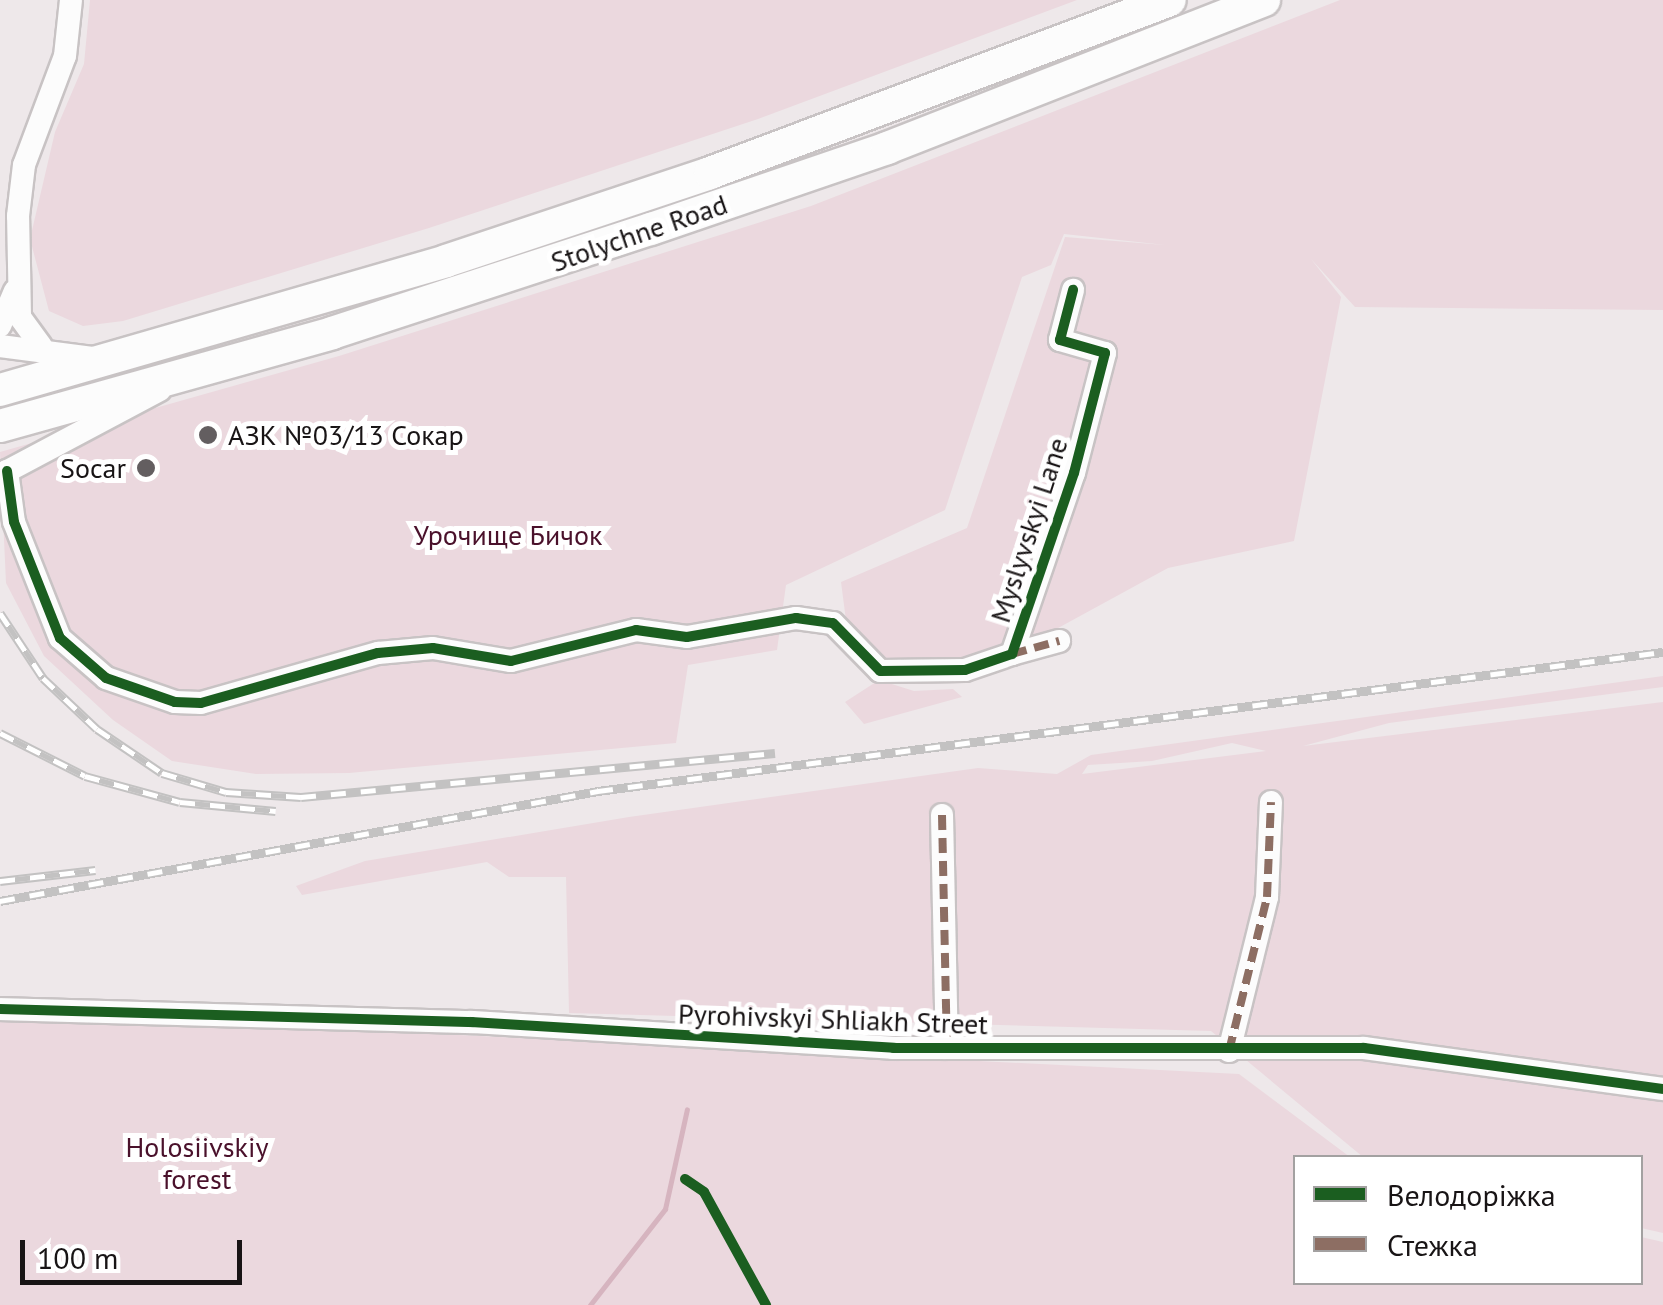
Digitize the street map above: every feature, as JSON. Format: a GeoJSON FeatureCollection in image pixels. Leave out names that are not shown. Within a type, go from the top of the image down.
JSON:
{"type":"FeatureCollection","features":[{"type":"Feature","properties":{"kind":"highway","name":"Stolychne Road"},"geometry":{"type":"LineString","coordinates":[[0,390],[108,361],[710,173],[1170,0]]}},
{"type":"Feature","properties":{"kind":"highway","name":"Stolychne Road"},"geometry":{"type":"LineString","coordinates":[[0,426],[183,377],[888,148],[1264,0]]}},
{"type":"Feature","properties":{"kind":"street"},"geometry":{"type":"LineString","coordinates":[[41,346],[20,318],[16,288],[24,165],[50,114],[71,0]]}},
{"type":"Feature","properties":{"kind":"street"},"geometry":{"type":"LineString","coordinates":[[0,326],[16,288]]}},
{"type":"Feature","properties":{"kind":"street","name":"Myslyvskyi Lane"},"geometry":{"type":"LineString","coordinates":[[1012,654],[1074,472],[1105,353],[1060,340],[1073,290]]}},
{"type":"Feature","properties":{"kind":"street"},"geometry":{"type":"LineString","coordinates":[[0,346],[41,346],[108,361]]}},
{"type":"Feature","properties":{"kind":"street"},"geometry":{"type":"LineString","coordinates":[[3,473],[183,377]]}},
{"type":"Feature","properties":{"kind":"street","name":"Myslyvskyi Lane"},"geometry":{"type":"LineString","coordinates":[[3,473],[14,522],[60,638],[106,678],[174,702],[201,703],[378,653],[434,648],[511,661],[636,630],[688,637],[796,618],[832,623],[880,671],[965,670],[1059,640]]}},
{"type":"Feature","properties":{"kind":"street"},"geometry":{"type":"LineString","coordinates":[[1228,1050],[1267,897],[1272,802]]}},
{"type":"Feature","properties":{"kind":"street"},"geometry":{"type":"LineString","coordinates":[[942,815],[947,1048]]}},
{"type":"Feature","properties":{"kind":"street","name":"Pyrohivskyi Shliakh Street"},"geometry":{"type":"LineString","coordinates":[[0,1008],[947,1048],[1364,1048],[1663,1089]]}},
{"type":"Feature","properties":{"kind":"green space"},"geometry":{"type":"Polygon","coordinates":[[[90,0],[1077,0],[758,119],[429,228],[123,321],[83,326],[49,311],[30,239],[55,132],[84,64],[90,0]]]}},
{"type":"Feature","properties":{"kind":"green space","name":"Урочище Бичок"},"geometry":{"type":"Polygon","coordinates":[[[1340,0],[1663,0],[1663,310],[1355,307],[1311,259],[1341,297],[1294,541],[1168,568],[985,668],[877,666],[847,628],[841,582],[967,528],[1065,237],[1165,245],[1064,234],[1051,265],[1022,277],[945,510],[786,585],[777,650],[688,665],[676,743],[349,773],[256,774],[172,761],[113,720],[44,656],[6,583],[0,452],[339,356],[811,206],[1340,0]]]}},
{"type":"Feature","properties":{"kind":"green space"},"geometry":{"type":"Polygon","coordinates":[[[1663,676],[1663,687],[1389,723],[1303,746],[1663,702],[1663,1233],[1643,1228],[1643,1155],[1361,1155],[1211,1031],[569,1013],[566,877],[509,877],[487,862],[302,895],[296,886],[365,861],[629,817],[978,768],[1057,774],[1091,755],[1663,676]],[[1232,743],[1152,761],[1088,765],[1082,774],[1266,751],[1232,743]]]}},
{"type":"Feature","properties":{"kind":"green space"},"geometry":{"type":"Polygon","coordinates":[[[879,680],[914,691],[953,689],[962,697],[864,724],[845,702],[879,680]]]}},
{"type":"Feature","properties":{"kind":"green space","name":"Holosiivskiy forest"},"geometry":{"type":"Polygon","coordinates":[[[141,1019],[1239,1074],[1347,1155],[1293,1155],[1293,1285],[1643,1285],[1643,1237],[1663,1242],[1663,1305],[0,1305],[0,1022],[141,1019]]]}},
{"type":"Feature","properties":{"kind":"waterway"},"geometry":{"type":"LineString","coordinates":[[590,1305],[665,1209],[687,1109]]}},
{"type":"Feature","properties":{"kind":"railway"},"geometry":{"type":"LineString","coordinates":[[0,613],[43,678],[97,729],[162,773],[226,792],[301,797],[775,753]]}},
{"type":"Feature","properties":{"kind":"railway"},"geometry":{"type":"LineString","coordinates":[[0,901],[598,791],[1663,652]]}},
{"type":"Feature","properties":{"kind":"railway"},"geometry":{"type":"LineString","coordinates":[[0,733],[85,776],[180,802],[276,811]]}},
{"type":"Feature","properties":{"kind":"railway"},"geometry":{"type":"LineString","coordinates":[[0,881],[95,870]]}},
{"type":"Feature","properties":{"kind":"marked path"},"geometry":{"type":"LineString","coordinates":[[1012,654],[1059,641]]}},
{"type":"Feature","properties":{"kind":"marked path"},"geometry":{"type":"LineString","coordinates":[[1229,1051],[1267,897],[1271,802]]}},
{"type":"Feature","properties":{"kind":"marked path"},"geometry":{"type":"LineString","coordinates":[[942,815],[947,1048]]}},
{"type":"Feature","properties":{"kind":"cycle path"},"geometry":{"type":"LineString","coordinates":[[7,471],[14,522],[60,638],[106,678],[175,702],[201,703],[378,653],[433,648],[511,661],[636,630],[687,637],[796,618],[833,623],[880,671],[965,670],[1012,654],[1074,473],[1105,353],[1060,340],[1073,290]]}},
{"type":"Feature","properties":{"kind":"cycle path"},"geometry":{"type":"LineString","coordinates":[[0,1009],[472,1022],[893,1048],[1364,1048],[1663,1089]]}},
{"type":"Feature","properties":{"kind":"cycle path"},"geometry":{"type":"LineString","coordinates":[[685,1179],[704,1192],[766,1305]]}},
{"type":"Feature","properties":{"kind":"place","name":"АЗК №03/13 Сокар"},"geometry":{"type":"Point","coordinates":[208,435]}},
{"type":"Feature","properties":{"kind":"place","name":"Socar"},"geometry":{"type":"Point","coordinates":[146,468]}}]}
